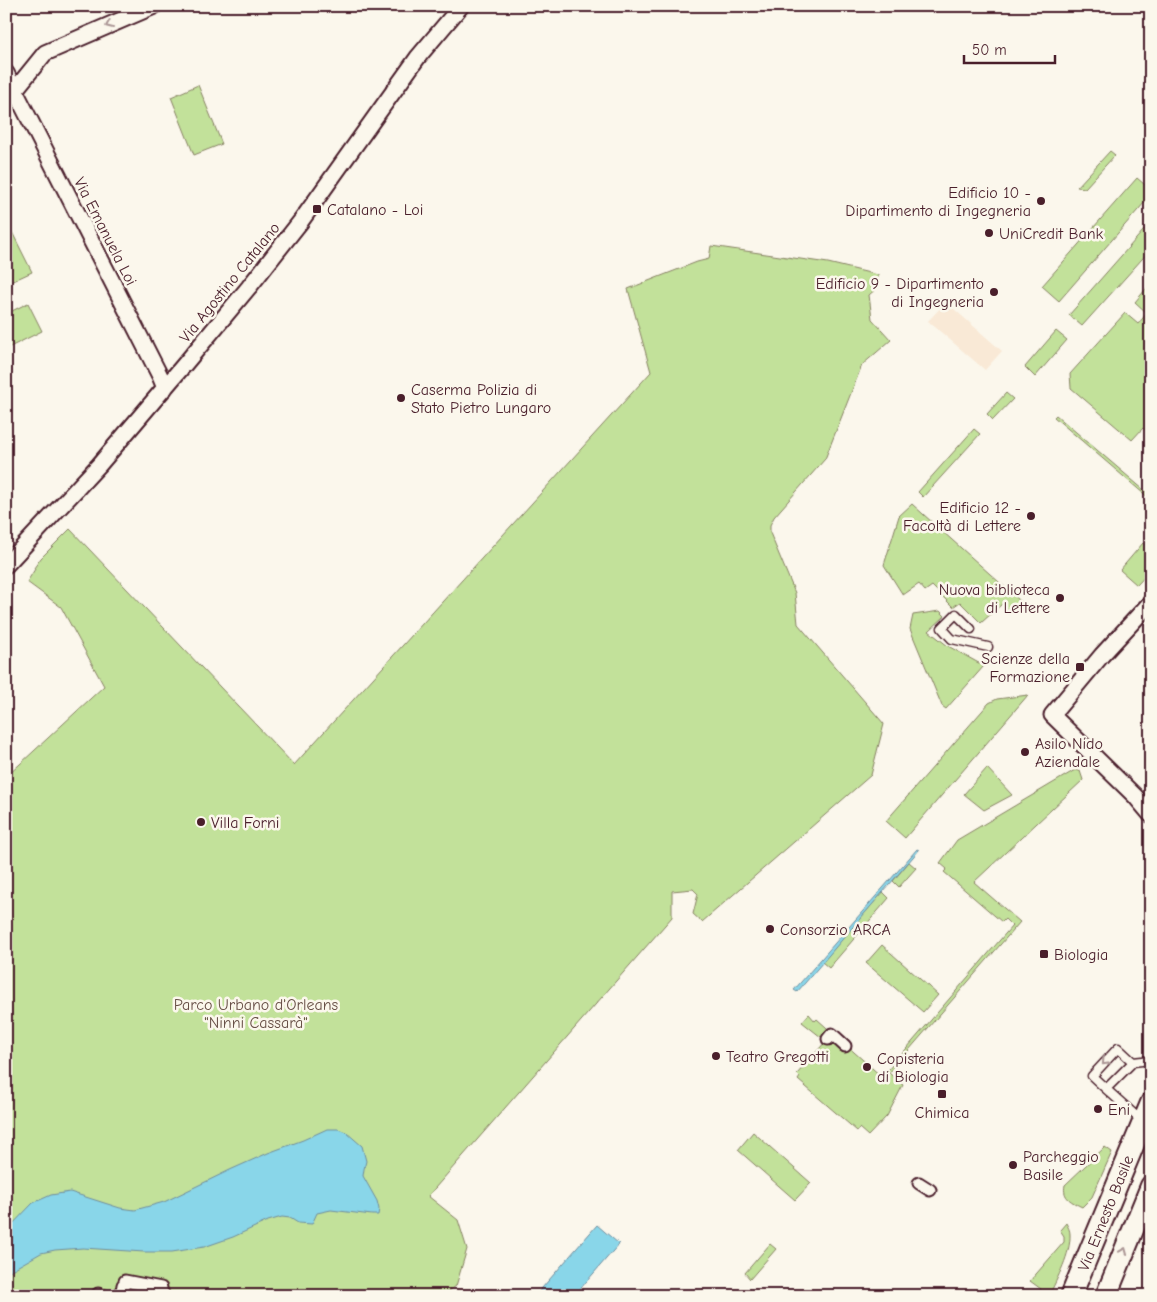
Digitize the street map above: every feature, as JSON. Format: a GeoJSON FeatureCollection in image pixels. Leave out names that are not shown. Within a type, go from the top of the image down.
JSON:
{"type":"FeatureCollection","features":[{"type":"Feature","properties":{"kind":"main road","name":"Via Ernesto Basile"},"geometry":{"type":"LineString","coordinates":[[1071,1296],[1147,1113]]}},
{"type":"Feature","properties":{"kind":"main road","name":"Via Ernesto Basile"},"geometry":{"type":"LineString","coordinates":[[1106,1296],[1151,1186]]}},
{"type":"Feature","properties":{"kind":"street"},"geometry":{"type":"LineString","coordinates":[[11,93],[45,53],[154,6]]}},
{"type":"Feature","properties":{"kind":"street","name":"Via Agostino Catalano"},"geometry":{"type":"LineString","coordinates":[[6,565],[99,465],[249,287],[300,221],[418,57],[461,6]]}},
{"type":"Feature","properties":{"kind":"street","name":"Via Emanuela Loi"},"geometry":{"type":"LineString","coordinates":[[6,73],[11,93],[165,388]]}},
{"type":"Feature","properties":{"kind":"street"},"geometry":{"type":"LineString","coordinates":[[1151,602],[1102,655],[1052,715],[1135,796],[1151,815]]}},
{"type":"Feature","properties":{"kind":"street"},"geometry":{"type":"LineString","coordinates":[[828,1039],[832,1034],[846,1046]]}},
{"type":"Feature","properties":{"kind":"street"},"geometry":{"type":"LineString","coordinates":[[919,1183],[930,1190]]}},
{"type":"Feature","properties":{"kind":"street"},"geometry":{"type":"LineString","coordinates":[[121,1296],[125,1281],[161,1288],[160,1293],[163,1293],[162,1296]]}},
{"type":"Feature","properties":{"kind":"street"},"geometry":{"type":"LineString","coordinates":[[98,1296],[98,1294],[105,1296]]}},
{"type":"Feature","properties":{"kind":"lane"},"geometry":{"type":"LineString","coordinates":[[972,629],[956,614],[942,628],[952,639],[988,646]]}},
{"type":"Feature","properties":{"kind":"lane"},"geometry":{"type":"LineString","coordinates":[[1133,1062],[1118,1048],[1092,1076],[1106,1090],[1147,1113]]}},
{"type":"Feature","properties":{"kind":"lane"},"geometry":{"type":"LineString","coordinates":[[1106,1090],[1133,1062],[1151,1060]]}},
{"type":"Feature","properties":{"kind":"shaded area"},"geometry":{"type":"Polygon","coordinates":[[[946,302],[1002,351],[985,370],[928,321],[946,302]]]}},
{"type":"Feature","properties":{"kind":"green space"},"geometry":{"type":"Polygon","coordinates":[[[198,85],[222,144],[194,155],[171,97],[198,85]]]}},
{"type":"Feature","properties":{"kind":"green space"},"geometry":{"type":"Polygon","coordinates":[[[1110,151],[1115,155],[1085,188],[1077,187],[1110,151]]]}},
{"type":"Feature","properties":{"kind":"green space"},"geometry":{"type":"Polygon","coordinates":[[[1137,178],[1151,190],[1151,195],[1059,301],[1042,286],[1137,178]]]}},
{"type":"Feature","properties":{"kind":"green space"},"geometry":{"type":"Polygon","coordinates":[[[6,220],[32,272],[6,284],[6,220]]]}},
{"type":"Feature","properties":{"kind":"green space"},"geometry":{"type":"Polygon","coordinates":[[[1151,222],[1151,249],[1082,326],[1069,315],[1151,222]]]}},
{"type":"Feature","properties":{"kind":"green space","name":"Parco Urbano d'Orleans \"Ninni Cassarà\""},"geometry":{"type":"Polygon","coordinates":[[[711,246],[828,263],[878,275],[877,288],[869,295],[872,319],[891,340],[862,365],[825,459],[774,517],[770,525],[770,533],[795,593],[798,624],[884,724],[871,775],[702,922],[693,914],[698,894],[693,889],[672,891],[672,917],[428,1196],[458,1220],[467,1249],[456,1286],[442,1296],[6,1296],[6,777],[104,686],[61,607],[27,582],[34,568],[41,558],[70,529],[294,765],[651,372],[628,289],[709,259],[711,246]]]}},
{"type":"Feature","properties":{"kind":"green space"},"geometry":{"type":"Polygon","coordinates":[[[1151,283],[1151,435],[1143,428],[1132,440],[1071,388],[1070,374],[1125,313],[1138,324],[1147,313],[1135,302],[1151,283]]]}},
{"type":"Feature","properties":{"kind":"green space"},"geometry":{"type":"Polygon","coordinates":[[[28,303],[42,331],[6,349],[6,314],[28,303]]]}},
{"type":"Feature","properties":{"kind":"green space"},"geometry":{"type":"Polygon","coordinates":[[[1056,331],[1067,340],[1035,377],[1025,367],[1056,331]]]}},
{"type":"Feature","properties":{"kind":"green space"},"geometry":{"type":"Polygon","coordinates":[[[1006,393],[1013,399],[993,420],[987,414],[1006,393]]]}},
{"type":"Feature","properties":{"kind":"green space"},"geometry":{"type":"Polygon","coordinates":[[[1056,415],[1151,496],[1151,500],[1054,417],[1056,415]]]}},
{"type":"Feature","properties":{"kind":"green space"},"geometry":{"type":"Polygon","coordinates":[[[974,429],[980,434],[923,497],[918,492],[974,429]]]}},
{"type":"Feature","properties":{"kind":"green space"},"geometry":{"type":"Polygon","coordinates":[[[912,504],[1028,608],[1008,611],[1002,604],[981,623],[960,602],[953,607],[932,586],[925,591],[919,584],[903,595],[884,565],[899,516],[912,504]]]}},
{"type":"Feature","properties":{"kind":"green space"},"geometry":{"type":"Polygon","coordinates":[[[1143,543],[1151,550],[1151,570],[1137,585],[1120,570],[1143,543]]]}},
{"type":"Feature","properties":{"kind":"green space"},"geometry":{"type":"Polygon","coordinates":[[[940,611],[945,616],[929,631],[948,646],[984,666],[946,709],[942,706],[910,629],[913,615],[940,611]]]}},
{"type":"Feature","properties":{"kind":"green space"},"geometry":{"type":"Polygon","coordinates":[[[1028,695],[905,838],[886,821],[989,703],[997,699],[1028,695]]]}},
{"type":"Feature","properties":{"kind":"green space"},"geometry":{"type":"Polygon","coordinates":[[[987,768],[1012,795],[984,810],[964,794],[987,768]]]}},
{"type":"Feature","properties":{"kind":"green space"},"geometry":{"type":"Polygon","coordinates":[[[1075,770],[1080,771],[1083,780],[974,882],[1020,922],[889,1073],[903,1085],[887,1116],[868,1136],[859,1128],[857,1131],[798,1080],[800,1077],[797,1074],[826,1041],[802,1022],[809,1014],[815,1021],[817,1019],[882,1077],[1012,926],[1005,919],[1002,922],[944,872],[947,869],[940,863],[957,840],[1075,770]]]}},
{"type":"Feature","properties":{"kind":"green space"},"geometry":{"type":"Polygon","coordinates":[[[909,862],[916,868],[899,887],[893,881],[909,862]]]}},
{"type":"Feature","properties":{"kind":"green space"},"geometry":{"type":"Polygon","coordinates":[[[883,892],[889,898],[829,968],[822,962],[883,892]]]}},
{"type":"Feature","properties":{"kind":"green space"},"geometry":{"type":"Polygon","coordinates":[[[882,945],[938,995],[923,1012],[866,963],[882,945]]]}},
{"type":"Feature","properties":{"kind":"green space"},"geometry":{"type":"Polygon","coordinates":[[[753,1132],[811,1183],[795,1200],[738,1150],[753,1132]]]}},
{"type":"Feature","properties":{"kind":"green space"},"geometry":{"type":"Polygon","coordinates":[[[1105,1147],[1112,1152],[1092,1197],[1082,1207],[1066,1196],[1065,1185],[1105,1147]]]}},
{"type":"Feature","properties":{"kind":"green space"},"geometry":{"type":"Polygon","coordinates":[[[1066,1223],[1070,1231],[1070,1242],[1063,1266],[1049,1296],[1036,1296],[1041,1289],[1030,1281],[1064,1242],[1064,1236],[1060,1230],[1066,1223]]]}},
{"type":"Feature","properties":{"kind":"green space"},"geometry":{"type":"Polygon","coordinates":[[[770,1244],[776,1249],[750,1279],[745,1273],[770,1244]]]}},
{"type":"Feature","properties":{"kind":"water"},"geometry":{"type":"Polygon","coordinates":[[[917,849],[919,850],[805,983],[797,992],[794,990],[917,849]]]}},
{"type":"Feature","properties":{"kind":"water"},"geometry":{"type":"Polygon","coordinates":[[[327,1129],[338,1129],[346,1132],[362,1146],[366,1161],[363,1176],[377,1201],[378,1215],[331,1210],[317,1213],[312,1224],[298,1223],[290,1218],[282,1217],[204,1247],[172,1252],[83,1248],[55,1250],[41,1253],[6,1273],[6,1231],[33,1203],[51,1195],[70,1192],[120,1208],[135,1210],[164,1202],[230,1170],[327,1129]]]}},
{"type":"Feature","properties":{"kind":"water"},"geometry":{"type":"Polygon","coordinates":[[[597,1225],[619,1244],[574,1296],[535,1296],[597,1225]]]}},
{"type":"Feature","properties":{"kind":"place","name":"Edificio 10 - Dipartimento di Ingegneria"},"geometry":{"type":"Point","coordinates":[1041,201]}},
{"type":"Feature","properties":{"kind":"place","name":"Catalano - Loi"},"geometry":{"type":"Point","coordinates":[317,209]}},
{"type":"Feature","properties":{"kind":"place","name":"UniCredit Bank"},"geometry":{"type":"Point","coordinates":[989,233]}},
{"type":"Feature","properties":{"kind":"place","name":"Edificio 9 - Dipartimento di Ingegneria"},"geometry":{"type":"Point","coordinates":[994,292]}},
{"type":"Feature","properties":{"kind":"place","name":"Caserma Polizia di Stato Pietro Lungaro"},"geometry":{"type":"Point","coordinates":[401,398]}},
{"type":"Feature","properties":{"kind":"place","name":"Edificio 12 - Facoltà di Lettere"},"geometry":{"type":"Point","coordinates":[1031,516]}},
{"type":"Feature","properties":{"kind":"place","name":"Nuova biblioteca di Lettere"},"geometry":{"type":"Point","coordinates":[1060,598]}},
{"type":"Feature","properties":{"kind":"place","name":"Scienze della Formazione"},"geometry":{"type":"Point","coordinates":[1080,667]}},
{"type":"Feature","properties":{"kind":"place","name":"Asilo Nido Aziendale"},"geometry":{"type":"Point","coordinates":[1025,752]}},
{"type":"Feature","properties":{"kind":"place","name":"Villa Forni"},"geometry":{"type":"Point","coordinates":[201,822]}},
{"type":"Feature","properties":{"kind":"place","name":"Consorzio ARCA"},"geometry":{"type":"Point","coordinates":[770,929]}},
{"type":"Feature","properties":{"kind":"place","name":"Biologia"},"geometry":{"type":"Point","coordinates":[1044,954]}},
{"type":"Feature","properties":{"kind":"place","name":"Teatro Gregotti"},"geometry":{"type":"Point","coordinates":[716,1056]}},
{"type":"Feature","properties":{"kind":"place","name":"Copisteria di Biologia"},"geometry":{"type":"Point","coordinates":[867,1067]}},
{"type":"Feature","properties":{"kind":"place","name":"Chimica"},"geometry":{"type":"Point","coordinates":[942,1094]}},
{"type":"Feature","properties":{"kind":"place","name":"Eni"},"geometry":{"type":"Point","coordinates":[1098,1109]}},
{"type":"Feature","properties":{"kind":"place","name":"Parcheggio Basile"},"geometry":{"type":"Point","coordinates":[1013,1165]}}]}
